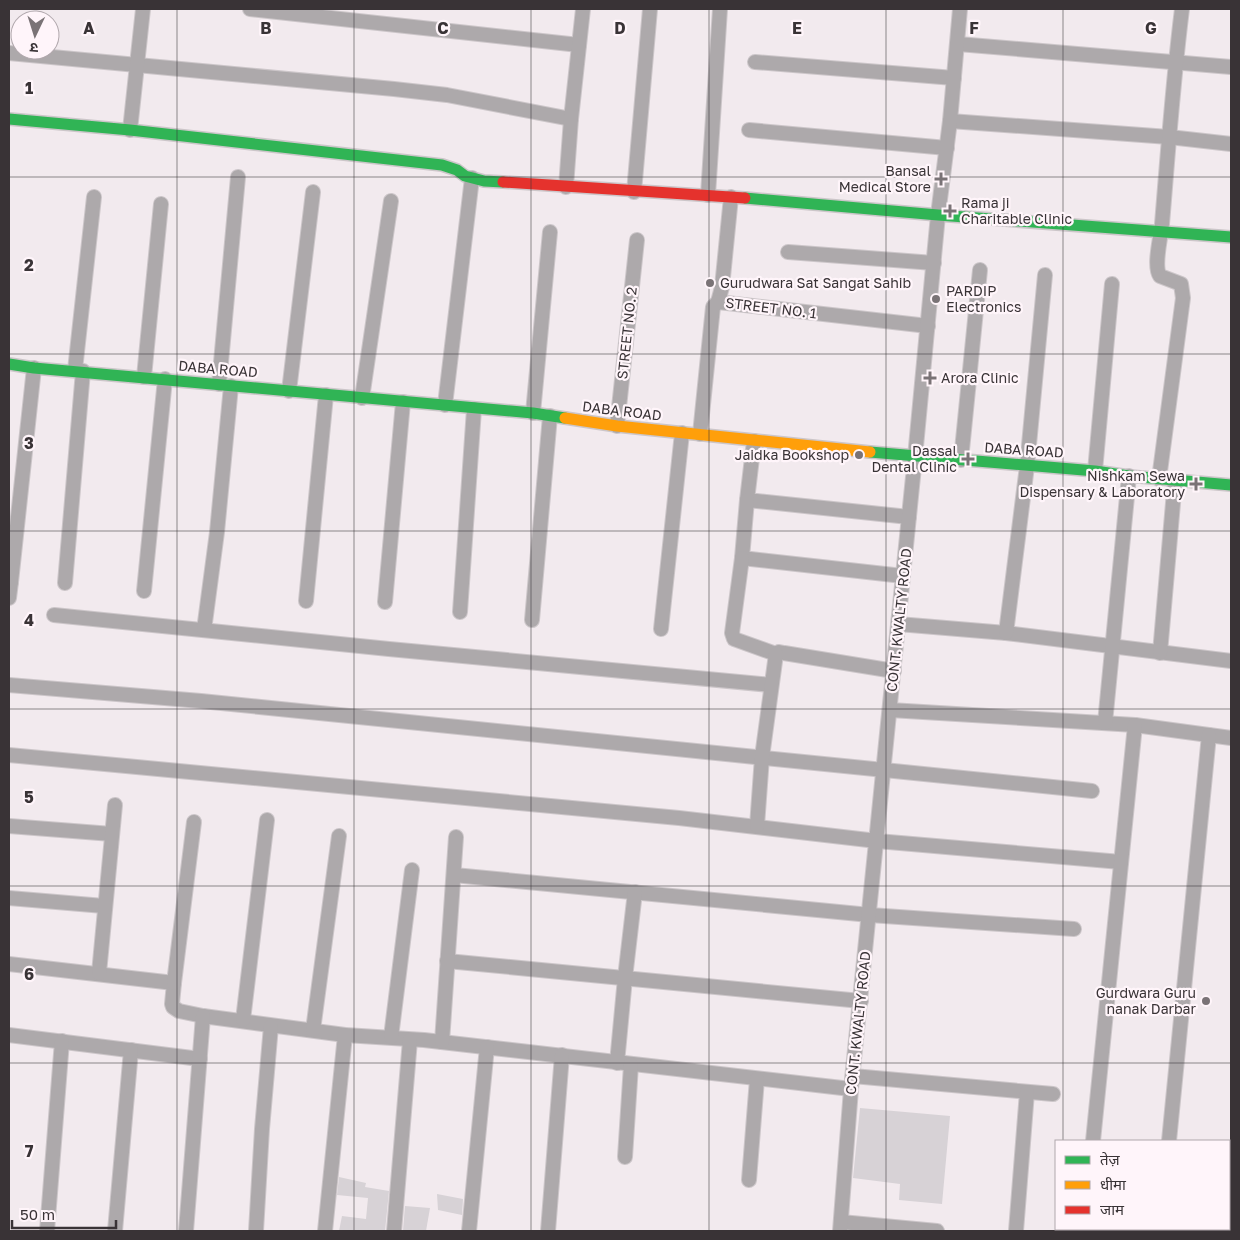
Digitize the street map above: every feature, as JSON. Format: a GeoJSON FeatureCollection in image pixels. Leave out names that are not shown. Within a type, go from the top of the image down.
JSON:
{"type":"FeatureCollection","features":[{"type":"Feature","properties":{"kind":"street"},"geometry":{"type":"LineString","coordinates":[[130,130],[143,9]]}},
{"type":"Feature","properties":{"kind":"street"},"geometry":{"type":"LineString","coordinates":[[250,9],[579,45]]}},
{"type":"Feature","properties":{"kind":"street"},"geometry":{"type":"LineString","coordinates":[[566,187],[583,9]]}},
{"type":"Feature","properties":{"kind":"street"},"geometry":{"type":"LineString","coordinates":[[634,192],[650,9]]}},
{"type":"Feature","properties":{"kind":"street"},"geometry":{"type":"LineString","coordinates":[[708,195],[720,9]]}},
{"type":"Feature","properties":{"kind":"street","name":"CONT. KWALTY ROAD"},"geometry":{"type":"LineString","coordinates":[[840,1227],[852,1083],[938,215],[958,44],[960,9]]}},
{"type":"Feature","properties":{"kind":"street"},"geometry":{"type":"LineString","coordinates":[[1159,479],[1183,291],[1180,282],[1163,278],[1158,273],[1156,267],[1162,232],[1175,64],[1182,9]]}},
{"type":"Feature","properties":{"kind":"street"},"geometry":{"type":"LineString","coordinates":[[958,44],[1175,64],[1231,67]]}},
{"type":"Feature","properties":{"kind":"street"},"geometry":{"type":"LineString","coordinates":[[9,53],[447,95],[571,119]]}},
{"type":"Feature","properties":{"kind":"street"},"geometry":{"type":"LineString","coordinates":[[755,62],[954,78]]}},
{"type":"Feature","properties":{"kind":"street"},"geometry":{"type":"LineString","coordinates":[[9,119],[130,130],[442,165],[484,181],[634,192],[708,195],[938,215],[1231,237]]}},
{"type":"Feature","properties":{"kind":"street"},"geometry":{"type":"LineString","coordinates":[[950,121],[1169,137],[1231,144]]}},
{"type":"Feature","properties":{"kind":"street"},"geometry":{"type":"LineString","coordinates":[[749,130],[947,148]]}},
{"type":"Feature","properties":{"kind":"street"},"geometry":{"type":"LineString","coordinates":[[204,630],[217,532],[238,177]]}},
{"type":"Feature","properties":{"kind":"street"},"geometry":{"type":"LineString","coordinates":[[445,406],[472,178]]}},
{"type":"Feature","properties":{"kind":"street"},"geometry":{"type":"LineString","coordinates":[[289,391],[313,192]]}},
{"type":"Feature","properties":{"kind":"street"},"geometry":{"type":"LineString","coordinates":[[64,582],[94,197]]}},
{"type":"Feature","properties":{"kind":"street"},"geometry":{"type":"LineString","coordinates":[[718,302],[722,287],[731,198]]}},
{"type":"Feature","properties":{"kind":"street"},"geometry":{"type":"LineString","coordinates":[[362,398],[391,201]]}},
{"type":"Feature","properties":{"kind":"street"},"geometry":{"type":"LineString","coordinates":[[144,377],[161,204]]}},
{"type":"Feature","properties":{"kind":"street"},"geometry":{"type":"LineString","coordinates":[[533,414],[550,232]]}},
{"type":"Feature","properties":{"kind":"street","name":"STREET NO. 2"},"geometry":{"type":"LineString","coordinates":[[617,426],[637,240]]}},
{"type":"Feature","properties":{"kind":"street"},"geometry":{"type":"LineString","coordinates":[[788,252],[934,263]]}},
{"type":"Feature","properties":{"kind":"street"},"geometry":{"type":"LineString","coordinates":[[961,460],[980,270]]}},
{"type":"Feature","properties":{"kind":"street"},"geometry":{"type":"LineString","coordinates":[[1006,633],[1027,466],[1044,276]]}},
{"type":"Feature","properties":{"kind":"street"},"geometry":{"type":"LineString","coordinates":[[1095,471],[1112,284]]}},
{"type":"Feature","properties":{"kind":"street","name":"STREET NO. 1"},"geometry":{"type":"LineString","coordinates":[[700,434],[713,307],[718,302],[928,326]]}},
{"type":"Feature","properties":{"kind":"street","name":"DABA ROAD"},"geometry":{"type":"LineString","coordinates":[[9,364],[34,368],[533,414],[617,426],[915,457],[1095,471],[1231,485]]}},
{"type":"Feature","properties":{"kind":"street"},"geometry":{"type":"LineString","coordinates":[[9,598],[34,368]]}},
{"type":"Feature","properties":{"kind":"street"},"geometry":{"type":"LineString","coordinates":[[144,591],[165,379]]}},
{"type":"Feature","properties":{"kind":"street"},"geometry":{"type":"LineString","coordinates":[[306,601],[326,395]]}},
{"type":"Feature","properties":{"kind":"street"},"geometry":{"type":"LineString","coordinates":[[385,602],[403,402]]}},
{"type":"Feature","properties":{"kind":"street"},"geometry":{"type":"LineString","coordinates":[[460,612],[474,409]]}},
{"type":"Feature","properties":{"kind":"street"},"geometry":{"type":"LineString","coordinates":[[532,620],[550,416]]}},
{"type":"Feature","properties":{"kind":"street"},"geometry":{"type":"LineString","coordinates":[[661,629],[682,433]]}},
{"type":"Feature","properties":{"kind":"street"},"geometry":{"type":"LineString","coordinates":[[754,441],[733,636],[738,641],[776,654],[779,652],[894,671]]}},
{"type":"Feature","properties":{"kind":"street"},"geometry":{"type":"LineString","coordinates":[[1105,723],[1129,476]]}},
{"type":"Feature","properties":{"kind":"street"},"geometry":{"type":"LineString","coordinates":[[1160,653],[1175,480]]}},
{"type":"Feature","properties":{"kind":"street"},"geometry":{"type":"LineString","coordinates":[[747,500],[909,517]]}},
{"type":"Feature","properties":{"kind":"street"},"geometry":{"type":"LineString","coordinates":[[742,558],[903,576]]}},
{"type":"Feature","properties":{"kind":"street"},"geometry":{"type":"LineString","coordinates":[[54,615],[771,685]]}},
{"type":"Feature","properties":{"kind":"street"},"geometry":{"type":"LineString","coordinates":[[898,624],[1006,633],[1231,661]]}},
{"type":"Feature","properties":{"kind":"street"},"geometry":{"type":"LineString","coordinates":[[758,826],[762,757],[776,654]]}},
{"type":"Feature","properties":{"kind":"street"},"geometry":{"type":"LineString","coordinates":[[9,685],[201,701],[1092,792]]}},
{"type":"Feature","properties":{"kind":"street"},"geometry":{"type":"LineString","coordinates":[[890,710],[1135,725],[1231,738]]}},
{"type":"Feature","properties":{"kind":"street"},"geometry":{"type":"LineString","coordinates":[[1093,1140],[1135,725]]}},
{"type":"Feature","properties":{"kind":"street"},"geometry":{"type":"LineString","coordinates":[[1169,1140],[1209,736]]}},
{"type":"Feature","properties":{"kind":"street"},"geometry":{"type":"LineString","coordinates":[[9,755],[758,826],[877,841],[1121,862]]}},
{"type":"Feature","properties":{"kind":"street"},"geometry":{"type":"LineString","coordinates":[[99,973],[115,805]]}},
{"type":"Feature","properties":{"kind":"street"},"geometry":{"type":"LineString","coordinates":[[243,1020],[267,820]]}},
{"type":"Feature","properties":{"kind":"street"},"geometry":{"type":"LineString","coordinates":[[194,822],[172,1004],[179,1011],[271,1026],[442,1042],[757,1078],[1053,1094]]}},
{"type":"Feature","properties":{"kind":"street"},"geometry":{"type":"LineString","coordinates":[[9,826],[112,834]]}},
{"type":"Feature","properties":{"kind":"street"},"geometry":{"type":"LineString","coordinates":[[313,1030],[339,836]]}},
{"type":"Feature","properties":{"kind":"street"},"geometry":{"type":"LineString","coordinates":[[442,1042],[456,837]]}},
{"type":"Feature","properties":{"kind":"street"},"geometry":{"type":"LineString","coordinates":[[391,1037],[412,870]]}},
{"type":"Feature","properties":{"kind":"street"},"geometry":{"type":"LineString","coordinates":[[454,875],[870,915],[1074,928]]}},
{"type":"Feature","properties":{"kind":"street"},"geometry":{"type":"LineString","coordinates":[[625,1157],[625,978],[635,892]]}},
{"type":"Feature","properties":{"kind":"street"},"geometry":{"type":"LineString","coordinates":[[9,898],[104,906]]}},
{"type":"Feature","properties":{"kind":"street"},"geometry":{"type":"LineString","coordinates":[[447,961],[861,1001]]}},
{"type":"Feature","properties":{"kind":"street"},"geometry":{"type":"LineString","coordinates":[[9,964],[174,982]]}},
{"type":"Feature","properties":{"kind":"street"},"geometry":{"type":"LineString","coordinates":[[186,1231],[203,1016]]}},
{"type":"Feature","properties":{"kind":"street"},"geometry":{"type":"LineString","coordinates":[[256,1231],[271,1026]]}},
{"type":"Feature","properties":{"kind":"street"},"geometry":{"type":"LineString","coordinates":[[325,1231],[345,1034]]}},
{"type":"Feature","properties":{"kind":"street"},"geometry":{"type":"LineString","coordinates":[[9,1035],[200,1059]]}},
{"type":"Feature","properties":{"kind":"street"},"geometry":{"type":"LineString","coordinates":[[394,1231],[410,1040]]}},
{"type":"Feature","properties":{"kind":"street"},"geometry":{"type":"LineString","coordinates":[[47,1231],[62,1041]]}},
{"type":"Feature","properties":{"kind":"street"},"geometry":{"type":"LineString","coordinates":[[469,1231],[487,1047]]}},
{"type":"Feature","properties":{"kind":"street"},"geometry":{"type":"LineString","coordinates":[[114,1231],[131,1050]]}},
{"type":"Feature","properties":{"kind":"street"},"geometry":{"type":"LineString","coordinates":[[548,1231],[562,1055]]}},
{"type":"Feature","properties":{"kind":"street"},"geometry":{"type":"LineString","coordinates":[[749,1180],[757,1078]]}},
{"type":"Feature","properties":{"kind":"street"},"geometry":{"type":"LineString","coordinates":[[1016,1231],[1026,1092]]}},
{"type":"Feature","properties":{"kind":"street"},"geometry":{"type":"LineString","coordinates":[[840,1227],[937,1230]]}},
{"type":"Feature","properties":{"kind":"building"},"geometry":{"type":"Polygon","coordinates":[[[860,1108],[950,1116],[942,1204],[899,1200],[900,1184],[853,1178],[860,1108]]]}},
{"type":"Feature","properties":{"kind":"building"},"geometry":{"type":"Polygon","coordinates":[[[339,1177],[366,1183],[365,1187],[389,1191],[385,1231],[339,1231],[342,1216],[366,1219],[368,1198],[337,1195],[339,1177]]]}},
{"type":"Feature","properties":{"kind":"building"},"geometry":{"type":"Polygon","coordinates":[[[437,1194],[463,1199],[462,1215],[438,1210],[437,1194]]]}},
{"type":"Feature","properties":{"kind":"building"},"geometry":{"type":"Polygon","coordinates":[[[405,1206],[430,1208],[426,1231],[403,1231],[405,1206]]]}},
{"type":"Feature","properties":{"kind":"traffic: fast"},"geometry":{"type":"LineString","coordinates":[[9,119],[130,130],[442,165],[457,170],[465,176],[484,181],[503,182]]}},
{"type":"Feature","properties":{"kind":"traffic: fast"},"geometry":{"type":"LineString","coordinates":[[745,198],[938,215],[1231,237]]}},
{"type":"Feature","properties":{"kind":"traffic: fast"},"geometry":{"type":"LineString","coordinates":[[9,364],[34,368],[533,413],[565,418]]}},
{"type":"Feature","properties":{"kind":"traffic: fast"},"geometry":{"type":"LineString","coordinates":[[870,452],[1095,471],[1231,485]]}},
{"type":"Feature","properties":{"kind":"traffic: slow"},"geometry":{"type":"LineString","coordinates":[[565,418],[617,426],[870,452]]}},
{"type":"Feature","properties":{"kind":"traffic: jam"},"geometry":{"type":"LineString","coordinates":[[503,182],[745,198]]}},
{"type":"Feature","properties":{"kind":"place","name":"Bansal Medical Store"},"geometry":{"type":"Point","coordinates":[941,179]}},
{"type":"Feature","properties":{"kind":"place","name":"Rama ji Charitable Clinic"},"geometry":{"type":"Point","coordinates":[950,211]}},
{"type":"Feature","properties":{"kind":"place","name":"Gurudwara Sat Sangat Sahib"},"geometry":{"type":"Point","coordinates":[710,283]}},
{"type":"Feature","properties":{"kind":"place","name":"PARDIP Electronics"},"geometry":{"type":"Point","coordinates":[936,299]}},
{"type":"Feature","properties":{"kind":"place","name":"Arora Clinic"},"geometry":{"type":"Point","coordinates":[930,378]}},
{"type":"Feature","properties":{"kind":"place","name":"Jaidka Bookshop"},"geometry":{"type":"Point","coordinates":[859,455]}},
{"type":"Feature","properties":{"kind":"place","name":"Dassal Dental Clinic"},"geometry":{"type":"Point","coordinates":[968,459]}},
{"type":"Feature","properties":{"kind":"place","name":"Nishkam Sewa Dispensary & Laboratory"},"geometry":{"type":"Point","coordinates":[1196,484]}},
{"type":"Feature","properties":{"kind":"place","name":"Gurdwara Guru nanak Darbar"},"geometry":{"type":"Point","coordinates":[1206,1001]}}]}
